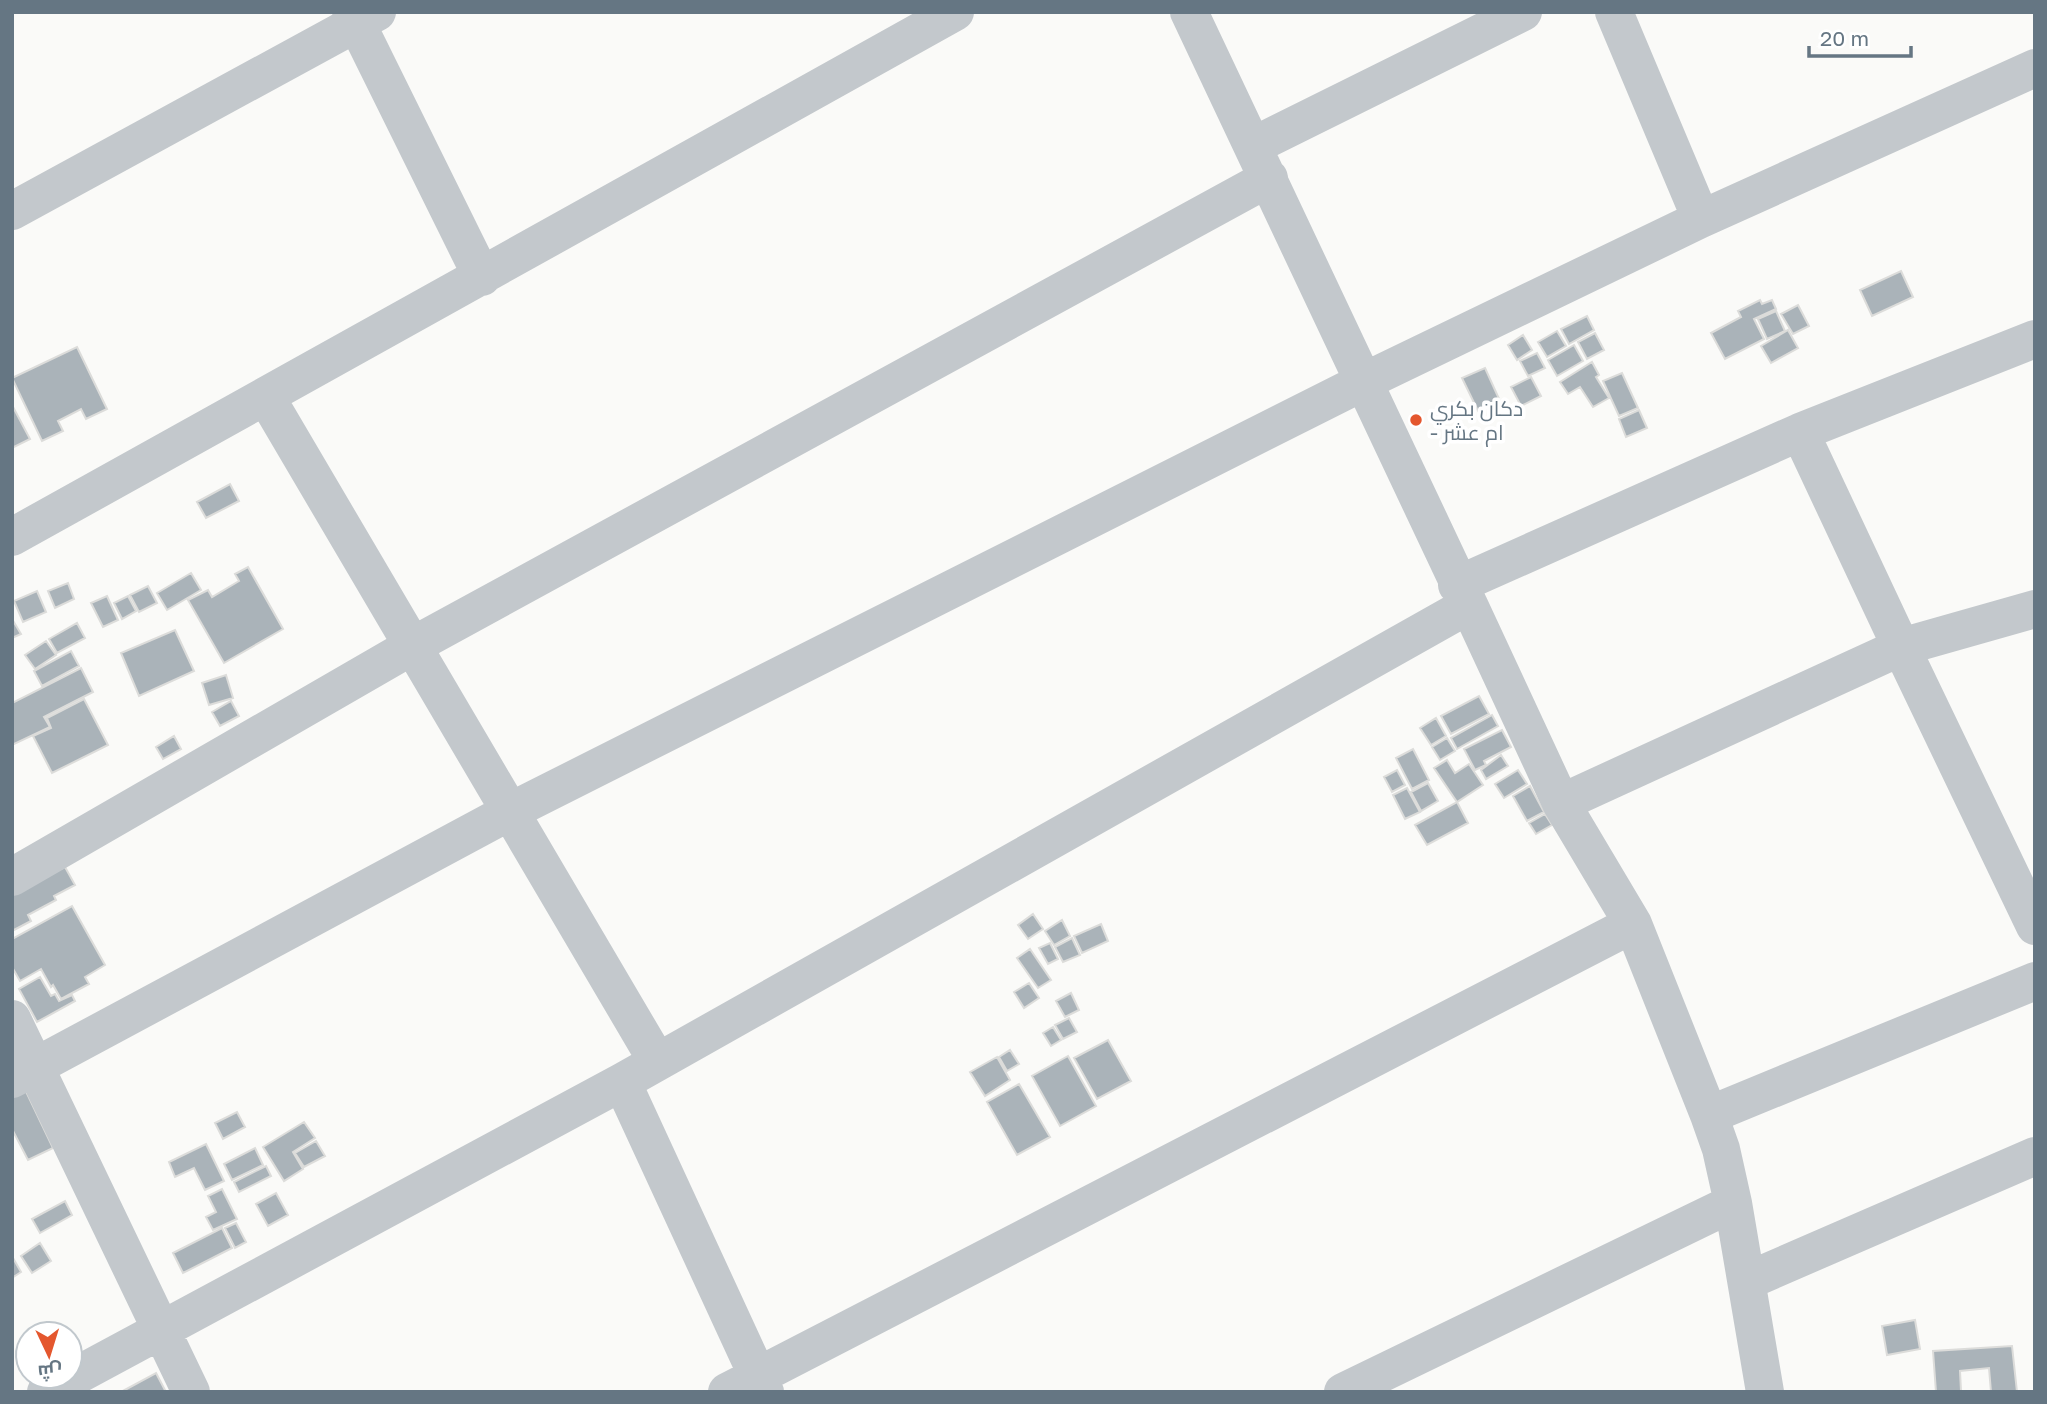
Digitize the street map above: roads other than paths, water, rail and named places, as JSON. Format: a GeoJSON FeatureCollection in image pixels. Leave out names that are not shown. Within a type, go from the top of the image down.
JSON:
{"type":"FeatureCollection","features":[{"type":"Feature","properties":{"kind":"street"},"geometry":{"type":"LineString","coordinates":[[12,537],[955,12]]}},
{"type":"Feature","properties":{"kind":"street"},"geometry":{"type":"LineString","coordinates":[[1189,12],[1561,803],[1633,924],[1721,1149],[1733,1203],[1765,1392]]}},
{"type":"Feature","properties":{"kind":"street"},"geometry":{"type":"LineString","coordinates":[[12,877],[1523,12]]}},
{"type":"Feature","properties":{"kind":"street"},"geometry":{"type":"LineString","coordinates":[[1614,12],[1700,219]]}},
{"type":"Feature","properties":{"kind":"street"},"geometry":{"type":"LineString","coordinates":[[12,211],[361,16],[482,276]]}},
{"type":"Feature","properties":{"kind":"street"},"geometry":{"type":"LineString","coordinates":[[23,1073],[510,811],[1363,382],[1700,219],[2035,68]]}},
{"type":"Feature","properties":{"kind":"street"},"geometry":{"type":"LineString","coordinates":[[46,1392],[622,1082],[1463,595],[1800,432],[2035,339]]}},
{"type":"Feature","properties":{"kind":"street"},"geometry":{"type":"LineString","coordinates":[[266,397],[657,1060]]}},
{"type":"Feature","properties":{"kind":"street"},"geometry":{"type":"LineString","coordinates":[[1800,432],[2035,926]]}},
{"type":"Feature","properties":{"kind":"street"},"geometry":{"type":"LineString","coordinates":[[1561,803],[1900,647],[2035,609]]}},
{"type":"Feature","properties":{"kind":"street"},"geometry":{"type":"LineString","coordinates":[[622,1082],[749,1386],[1633,924]]}},
{"type":"Feature","properties":{"kind":"street"},"geometry":{"type":"LineString","coordinates":[[1709,1115],[2035,981]]}},
{"type":"Feature","properties":{"kind":"street"},"geometry":{"type":"LineString","coordinates":[[12,1019],[23,1073],[161,1328],[191,1392]]}},
{"type":"Feature","properties":{"kind":"street"},"geometry":{"type":"LineString","coordinates":[[1747,1281],[2035,1156]]}},
{"type":"Feature","properties":{"kind":"street"},"geometry":{"type":"LineString","coordinates":[[1367,1387],[1733,1203]]}},
{"type":"Feature","properties":{"kind":"place","name":"دكان بكري - ام عشر"},"geometry":{"type":"Point","coordinates":[1416,420]}}]}
